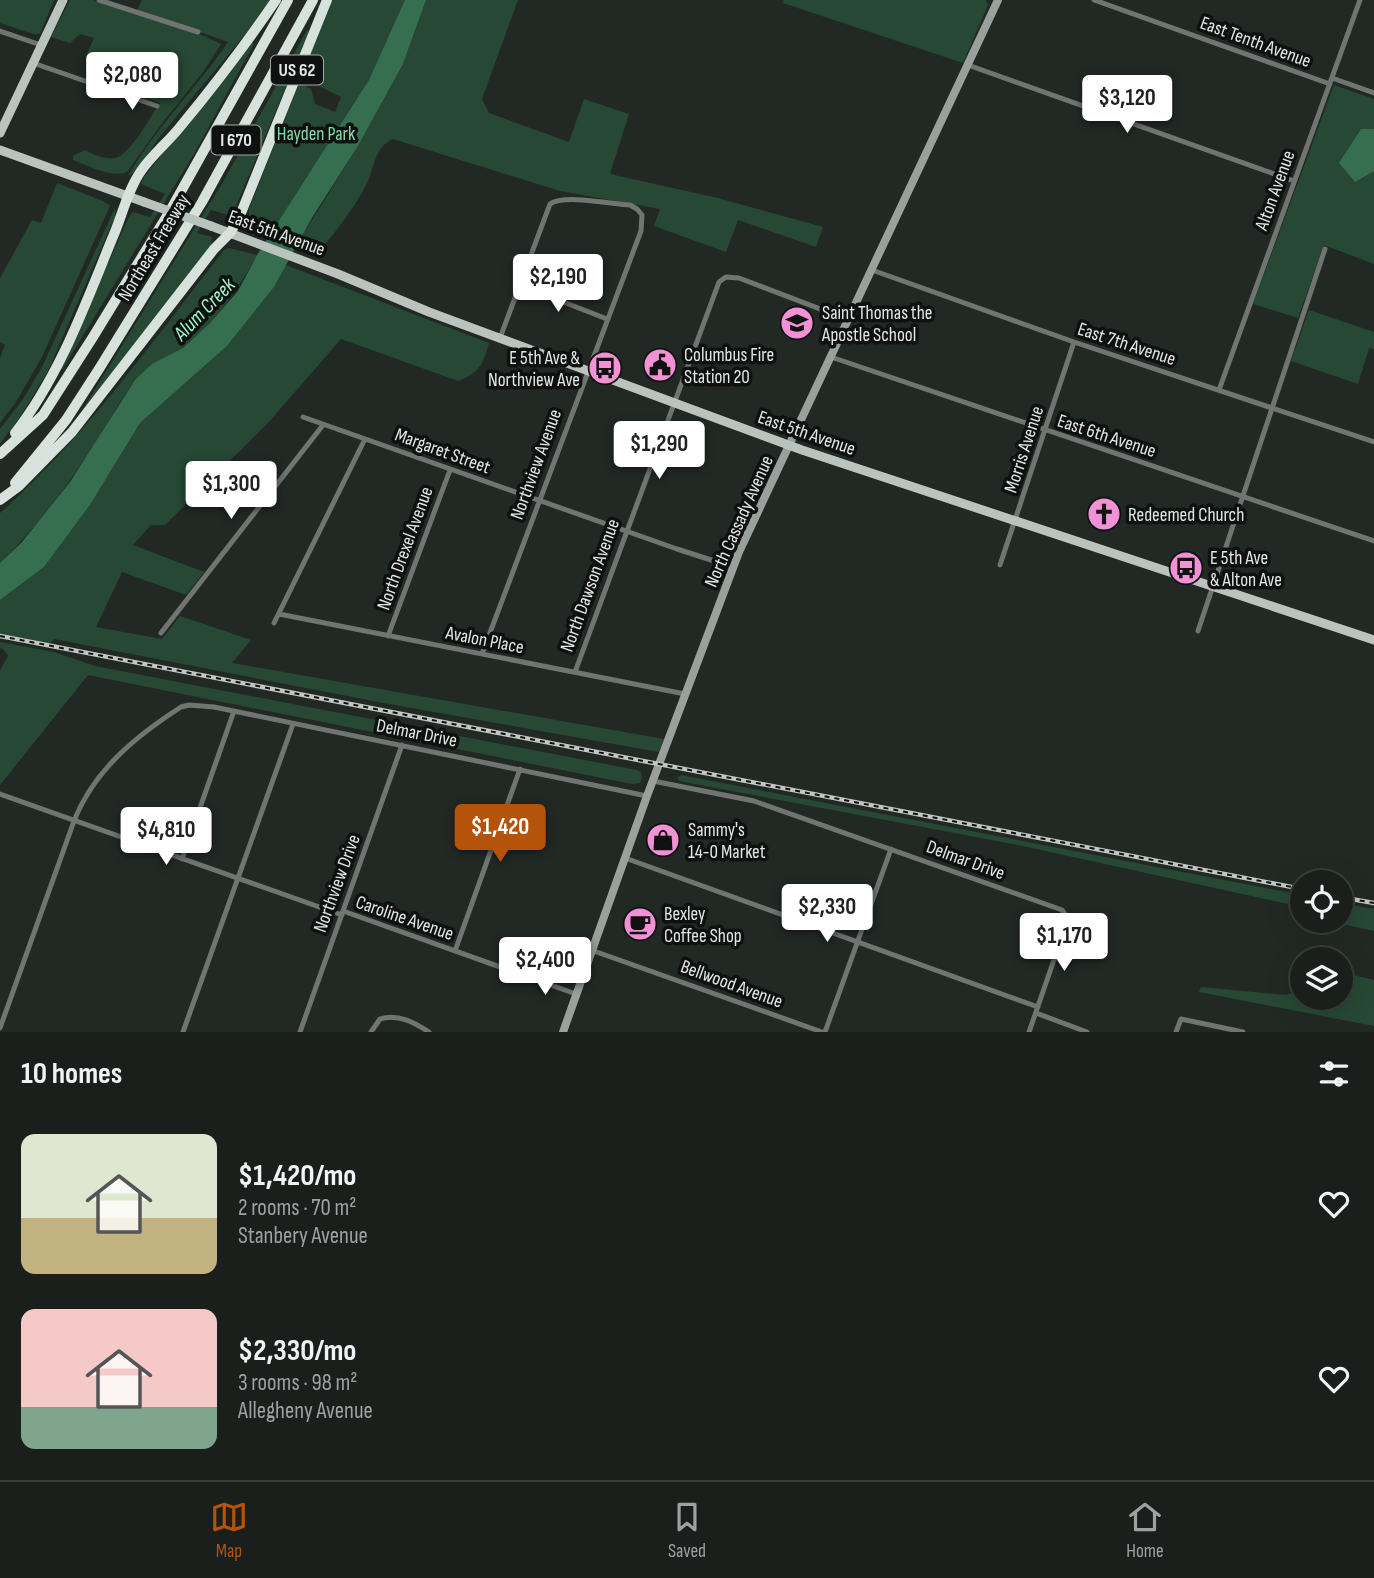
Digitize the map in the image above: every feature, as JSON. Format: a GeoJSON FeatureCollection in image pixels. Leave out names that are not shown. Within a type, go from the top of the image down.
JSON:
{"type":"FeatureCollection","features":[{"type":"Feature","properties":{"kind":"highway","name":"US 62"},"geometry":{"type":"LineString","coordinates":[[128,196],[141,170],[227,69],[276,0]]}},
{"type":"Feature","properties":{"kind":"highway","name":"Northeast Freeway"},"geometry":{"type":"LineString","coordinates":[[0,453],[43,415],[93,337],[165,220],[288,0]]}},
{"type":"Feature","properties":{"kind":"highway","name":"Northeast Freeway"},"geometry":{"type":"LineString","coordinates":[[0,498],[66,420],[190,219],[313,0]]}},
{"type":"Feature","properties":{"kind":"highway","name":"US 62"},"geometry":{"type":"LineString","coordinates":[[230,233],[239,218],[327,0]]}},
{"type":"Feature","properties":{"kind":"highway"},"geometry":{"type":"LineString","coordinates":[[0,453],[29,416],[49,382],[107,251],[128,196]]}},
{"type":"Feature","properties":{"kind":"highway"},"geometry":{"type":"LineString","coordinates":[[0,498],[19,486],[72,432],[214,249],[230,233]]}},
{"type":"Feature","properties":{"kind":"main road"},"geometry":{"type":"LineString","coordinates":[[0,133],[63,0]]}},
{"type":"Feature","properties":{"kind":"main road","name":"East 5th Avenue"},"geometry":{"type":"LineString","coordinates":[[0,150],[247,239],[429,312],[790,445],[1374,640]]}},
{"type":"Feature","properties":{"kind":"street"},"geometry":{"type":"LineString","coordinates":[[99,0],[198,32]]}},
{"type":"Feature","properties":{"kind":"street","name":"East Tenth Avenue"},"geometry":{"type":"LineString","coordinates":[[1094,0],[1331,81],[1374,93]]}},
{"type":"Feature","properties":{"kind":"street","name":"Alton Avenue"},"geometry":{"type":"LineString","coordinates":[[1219,390],[1360,0]]}},
{"type":"Feature","properties":{"kind":"street","name":"North Cassady Avenue"},"geometry":{"type":"LineString","coordinates":[[563,1032],[733,566],[968,65],[995,1]]}},
{"type":"Feature","properties":{"kind":"street"},"geometry":{"type":"LineString","coordinates":[[0,31],[41,45]]}},
{"type":"Feature","properties":{"kind":"street"},"geometry":{"type":"LineString","coordinates":[[33,63],[157,107]]}},
{"type":"Feature","properties":{"kind":"street"},"geometry":{"type":"LineString","coordinates":[[968,65],[1294,181]]}},
{"type":"Feature","properties":{"kind":"street","name":"Northview Avenue"},"geometry":{"type":"LineString","coordinates":[[482,654],[641,230],[642,215],[630,205],[553,201],[520,285]]}},
{"type":"Feature","properties":{"kind":"street"},"geometry":{"type":"LineString","coordinates":[[1198,631],[1325,249]]}},
{"type":"Feature","properties":{"kind":"street","name":"East 7th Avenue"},"geometry":{"type":"LineString","coordinates":[[872,270],[1074,342],[1374,442]]}},
{"type":"Feature","properties":{"kind":"street","name":"North Dawson Avenue"},"geometry":{"type":"LineString","coordinates":[[575,672],[719,282],[726,277],[739,278],[849,320]]}},
{"type":"Feature","properties":{"kind":"street"},"geometry":{"type":"LineString","coordinates":[[500,338],[520,285],[607,319]]}},
{"type":"Feature","properties":{"kind":"street","name":"Morris Avenue"},"geometry":{"type":"LineString","coordinates":[[1000,565],[1074,342]]}},
{"type":"Feature","properties":{"kind":"street","name":"East 6th Avenue"},"geometry":{"type":"LineString","coordinates":[[831,357],[1374,541]]}},
{"type":"Feature","properties":{"kind":"street","name":"Margaret Street"},"geometry":{"type":"LineString","coordinates":[[303,417],[733,566]]}},
{"type":"Feature","properties":{"kind":"street"},"geometry":{"type":"LineString","coordinates":[[161,634],[323,425]]}},
{"type":"Feature","properties":{"kind":"street"},"geometry":{"type":"LineString","coordinates":[[274,623],[365,439]]}},
{"type":"Feature","properties":{"kind":"street","name":"North Drexel Avenue"},"geometry":{"type":"LineString","coordinates":[[388,636],[450,470]]}},
{"type":"Feature","properties":{"kind":"street","name":"Avalon Place"},"geometry":{"type":"LineString","coordinates":[[279,614],[685,694]]}},
{"type":"Feature","properties":{"kind":"street","name":"Delmar Drive"},"geometry":{"type":"LineString","coordinates":[[74,821],[85,797],[127,747],[181,707],[198,706],[647,796]]}},
{"type":"Feature","properties":{"kind":"street"},"geometry":{"type":"LineString","coordinates":[[182,859],[234,712]]}},
{"type":"Feature","properties":{"kind":"street"},"geometry":{"type":"LineString","coordinates":[[183,1032],[293,724]]}},
{"type":"Feature","properties":{"kind":"street","name":"Northview Drive"},"geometry":{"type":"LineString","coordinates":[[300,1032],[402,745]]}},
{"type":"Feature","properties":{"kind":"street"},"geometry":{"type":"LineString","coordinates":[[456,951],[520,769]]}},
{"type":"Feature","properties":{"kind":"street","name":"Delmar Drive"},"geometry":{"type":"LineString","coordinates":[[653,781],[754,801],[1059,908],[1065,913],[1065,928],[1037,1010]]}},
{"type":"Feature","properties":{"kind":"street","name":"Caroline Avenue"},"geometry":{"type":"LineString","coordinates":[[0,794],[576,994]]}},
{"type":"Feature","properties":{"kind":"street"},"geometry":{"type":"LineString","coordinates":[[0,1028],[74,821]]}},
{"type":"Feature","properties":{"kind":"street"},"geometry":{"type":"LineString","coordinates":[[824,1032],[891,849]]}},
{"type":"Feature","properties":{"kind":"street"},"geometry":{"type":"LineString","coordinates":[[625,858],[858,942],[1037,1010],[1087,1032]]}},
{"type":"Feature","properties":{"kind":"street","name":"Bellwood Avenue"},"geometry":{"type":"LineString","coordinates":[[592,950],[824,1032]]}},
{"type":"Feature","properties":{"kind":"street"},"geometry":{"type":"LineString","coordinates":[[1029,1032],[1037,1010]]}},
{"type":"Feature","properties":{"kind":"street"},"geometry":{"type":"LineString","coordinates":[[371,1032],[380,1019],[392,1017],[418,1025],[429,1032]]}},
{"type":"Feature","properties":{"kind":"street"},"geometry":{"type":"LineString","coordinates":[[1176,1032],[1181,1019],[1243,1032]]}},
{"type":"Feature","properties":{"kind":"green space"},"geometry":{"type":"Polygon","coordinates":[[[0,0],[54,0],[40,34],[33,34],[0,23],[0,0]]]}},
{"type":"Feature","properties":{"kind":"green space"},"geometry":{"type":"Polygon","coordinates":[[[70,0],[93,0],[221,44],[127,172],[114,174],[100,170],[73,160],[73,156],[85,150],[106,158],[118,157],[135,141],[160,103],[89,77],[95,62],[85,58],[94,38],[80,34],[70,43],[51,37],[70,0]]]}},
{"type":"Feature","properties":{"kind":"green space"},"geometry":{"type":"Polygon","coordinates":[[[142,0],[272,0],[158,139],[141,165],[128,176],[151,141],[228,42],[137,10],[142,0]]]}},
{"type":"Feature","properties":{"kind":"green space","name":"Hayden Park"},"geometry":{"type":"Polygon","coordinates":[[[332,0],[410,0],[387,61],[283,236],[252,223],[249,209],[299,83],[311,89],[315,104],[335,112],[341,97],[301,77],[332,0]]]}},
{"type":"Feature","properties":{"kind":"green space"},"geometry":{"type":"Polygon","coordinates":[[[426,0],[518,0],[482,99],[489,113],[569,142],[584,99],[629,114],[610,174],[718,198],[823,227],[816,247],[738,220],[726,252],[654,226],[660,209],[560,191],[393,139],[382,147],[358,199],[320,250],[299,241],[358,146],[403,64],[426,0]]]}},
{"type":"Feature","properties":{"kind":"green space"},"geometry":{"type":"Polygon","coordinates":[[[784,0],[986,0],[988,5],[963,63],[783,3],[784,0]]]}},
{"type":"Feature","properties":{"kind":"green space"},"geometry":{"type":"Polygon","coordinates":[[[307,30],[309,31],[232,216],[211,210],[197,233],[212,237],[211,247],[83,413],[81,412],[223,182],[307,30]]]}},
{"type":"Feature","properties":{"kind":"green space"},"geometry":{"type":"Polygon","coordinates":[[[252,41],[254,44],[194,154],[62,370],[60,369],[128,219],[133,212],[150,217],[165,194],[141,184],[144,177],[252,41]]]}},
{"type":"Feature","properties":{"kind":"green space"},"geometry":{"type":"Polygon","coordinates":[[[1334,85],[1374,99],[1374,264],[1324,245],[1298,318],[1253,304],[1334,85]]]}},
{"type":"Feature","properties":{"kind":"green space"},"geometry":{"type":"Polygon","coordinates":[[[57,183],[110,206],[42,357],[16,402],[0,423],[0,358],[5,345],[0,342],[0,278],[32,220],[41,223],[57,183]]]}},
{"type":"Feature","properties":{"kind":"green space"},"geometry":{"type":"Polygon","coordinates":[[[115,208],[116,222],[113,221],[48,371],[0,444],[0,429],[23,399],[42,367],[115,208]]]}},
{"type":"Feature","properties":{"kind":"green space"},"geometry":{"type":"Polygon","coordinates":[[[229,248],[257,255],[234,292],[197,336],[137,379],[63,490],[27,535],[0,563],[0,513],[90,420],[224,250],[229,248]]]}},
{"type":"Feature","properties":{"kind":"green space"},"geometry":{"type":"Polygon","coordinates":[[[286,265],[489,343],[482,363],[471,375],[458,381],[341,339],[267,424],[165,525],[151,525],[133,545],[204,572],[186,595],[122,572],[96,627],[162,639],[180,616],[251,640],[232,663],[664,739],[659,752],[378,702],[54,639],[49,645],[0,636],[0,600],[44,567],[90,505],[140,423],[227,346],[274,287],[286,265]]]}},
{"type":"Feature","properties":{"kind":"green space"},"geometry":{"type":"Polygon","coordinates":[[[1309,310],[1374,332],[1374,349],[1369,348],[1358,384],[1291,361],[1309,310]]]}},
{"type":"Feature","properties":{"kind":"green space"},"geometry":{"type":"Polygon","coordinates":[[[0,642],[54,652],[95,666],[637,770],[642,777],[640,783],[632,784],[88,675],[0,785],[0,670],[8,656],[0,648],[0,642]]]}},
{"type":"Feature","properties":{"kind":"green space"},"geometry":{"type":"Polygon","coordinates":[[[681,775],[1290,893],[1290,904],[1018,845],[679,781],[677,778],[681,775]]]}},
{"type":"Feature","properties":{"kind":"green space"},"geometry":{"type":"Polygon","coordinates":[[[1353,905],[1374,909],[1374,931],[1353,926],[1353,905]]]}},
{"type":"Feature","properties":{"kind":"green space"},"geometry":{"type":"Polygon","coordinates":[[[1353,975],[1374,980],[1374,1026],[1292,1010],[1353,1010],[1353,975]]]}},
{"type":"Feature","properties":{"kind":"green space"},"geometry":{"type":"Polygon","coordinates":[[[1201,987],[1290,994],[1290,1010],[1199,992],[1201,987]]]}},
{"type":"Feature","properties":{"kind":"shaded area"},"geometry":{"type":"Polygon","coordinates":[[[405,0],[426,0],[403,64],[358,146],[313,216],[274,287],[227,346],[140,423],[90,505],[44,567],[0,600],[0,563],[22,542],[70,482],[135,380],[152,364],[183,348],[238,291],[257,255],[369,80],[405,0]]]}},
{"type":"Feature","properties":{"kind":"shaded area"},"geometry":{"type":"Polygon","coordinates":[[[1361,129],[1374,129],[1374,171],[1355,182],[1339,163],[1361,129]]]}},
{"type":"Feature","properties":{"kind":"railway"},"geometry":{"type":"LineString","coordinates":[[0,636],[1290,887]]}},
{"type":"Feature","properties":{"kind":"railway"},"geometry":{"type":"LineString","coordinates":[[1353,899],[1374,903]]}},
{"type":"Feature","properties":{"kind":"place","name":"Saint Thomas the Apostle School"},"geometry":{"type":"Point","coordinates":[797,323]}},
{"type":"Feature","properties":{"kind":"place","name":"Columbus Fire Station 20"},"geometry":{"type":"Point","coordinates":[660,365]}},
{"type":"Feature","properties":{"kind":"place","name":"E 5th Ave & Northview Ave"},"geometry":{"type":"Point","coordinates":[605,368]}},
{"type":"Feature","properties":{"kind":"place","name":"Redeemed Church"},"geometry":{"type":"Point","coordinates":[1104,514]}},
{"type":"Feature","properties":{"kind":"place","name":"E 5th Ave & Alton Ave"},"geometry":{"type":"Point","coordinates":[1186,568]}},
{"type":"Feature","properties":{"kind":"place","name":"Sammy's 14-0 Market"},"geometry":{"type":"Point","coordinates":[663,840]}},
{"type":"Feature","properties":{"kind":"place","name":"Bexley Coffee Shop"},"geometry":{"type":"Point","coordinates":[640,924]}},
{"type":"Feature","properties":{"kind":"water label","name":"Alum Creek"},"geometry":{"type":"Point","coordinates":[204,309]}}]}
